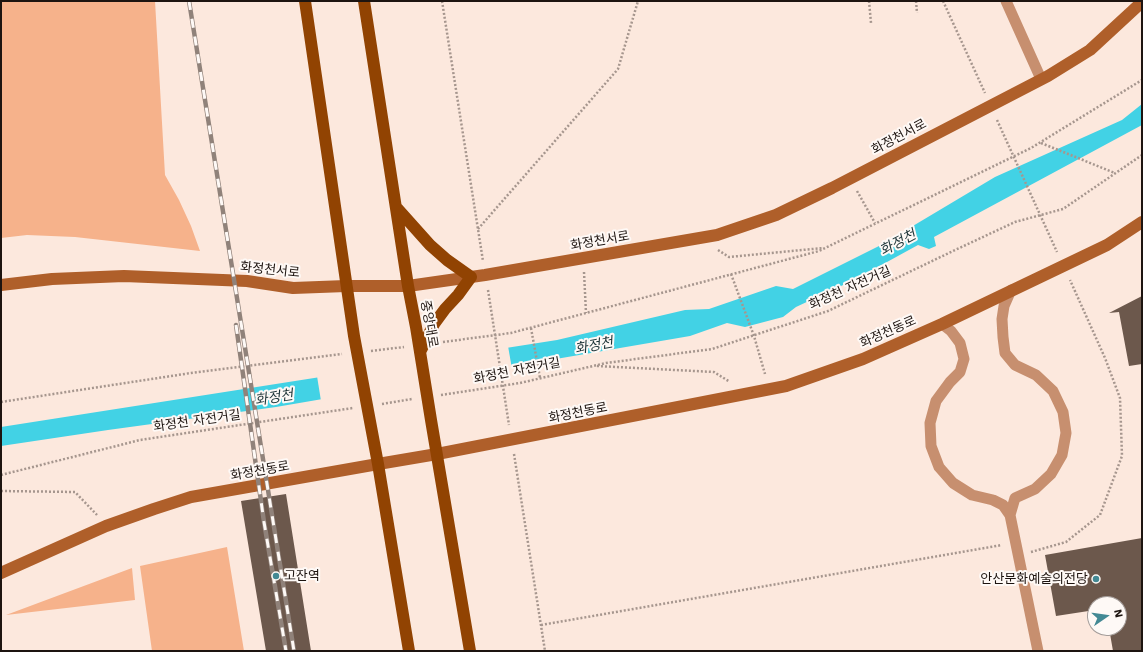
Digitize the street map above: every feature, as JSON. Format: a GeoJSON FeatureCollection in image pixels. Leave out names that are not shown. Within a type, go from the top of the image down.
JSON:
{"type":"FeatureCollection","features":[{"type":"Feature","properties":{"kind":"main road"},"geometry":{"type":"LineString","coordinates":[[305,1],[346,286],[378,464],[409,651]]}},
{"type":"Feature","properties":{"kind":"main road","name":"중앙대로"},"geometry":{"type":"LineString","coordinates":[[364,1],[408,286],[416,326],[415,349],[431,420],[470,651]]}},
{"type":"Feature","properties":{"kind":"main road"},"geometry":{"type":"LineString","coordinates":[[396,207],[430,245],[447,260],[471,276],[458,295],[445,309],[415,349]]}},
{"type":"Feature","properties":{"kind":"street","name":"화정천서로"},"geometry":{"type":"LineString","coordinates":[[1,285],[52,279],[124,276],[247,281],[293,288],[408,286],[717,235],[776,215],[850,179],[1041,79],[1090,50],[1142,2]]}},
{"type":"Feature","properties":{"kind":"street","name":"화정천동로"},"geometry":{"type":"LineString","coordinates":[[1,574],[106,526],[154,508],[191,497],[437,454],[786,386],[863,359],[942,324],[1107,245],[1142,222]]}},
{"type":"Feature","properties":{"kind":"lane"},"geometry":{"type":"LineString","coordinates":[[1006,1],[1041,79]]}},
{"type":"Feature","properties":{"kind":"lane"},"geometry":{"type":"LineString","coordinates":[[1010,515],[1015,498],[1035,489],[1051,474],[1062,455],[1066,433],[1063,412],[1053,391],[1036,375],[1015,365],[1006,353],[1002,337],[1002,319],[1004,306],[1011,290]]}},
{"type":"Feature","properties":{"kind":"lane"},"geometry":{"type":"LineString","coordinates":[[942,324],[952,331],[960,344],[964,359],[960,372],[950,382],[936,401],[930,423],[931,446],[939,467],[953,484],[972,495],[993,500],[1003,505],[1010,515],[1038,651]]}},
{"type":"Feature","properties":{"kind":"path"},"geometry":{"type":"LineString","coordinates":[[442,1],[545,651]]}},
{"type":"Feature","properties":{"kind":"path"},"geometry":{"type":"LineString","coordinates":[[478,229],[618,69],[638,1]]}},
{"type":"Feature","properties":{"kind":"path"},"geometry":{"type":"LineString","coordinates":[[869,1],[872,22]]}},
{"type":"Feature","properties":{"kind":"path"},"geometry":{"type":"LineString","coordinates":[[916,1],[917,13]]}},
{"type":"Feature","properties":{"kind":"path"},"geometry":{"type":"LineString","coordinates":[[943,1],[987,97]]}},
{"type":"Feature","properties":{"kind":"path"},"geometry":{"type":"LineString","coordinates":[[441,342],[511,334],[825,248],[1031,148],[1142,80]]}},
{"type":"Feature","properties":{"kind":"path"},"geometry":{"type":"LineString","coordinates":[[996,119],[1059,256]]}},
{"type":"Feature","properties":{"kind":"path"},"geometry":{"type":"LineString","coordinates":[[1040,142],[1115,173]]}},
{"type":"Feature","properties":{"kind":"path","name":"화정천 자전거길"},"geometry":{"type":"LineString","coordinates":[[441,395],[520,383],[606,363],[712,349],[828,312],[1015,222],[1063,209],[1142,155]]}},
{"type":"Feature","properties":{"kind":"path"},"geometry":{"type":"LineString","coordinates":[[850,179],[875,224]]}},
{"type":"Feature","properties":{"kind":"path"},"geometry":{"type":"LineString","coordinates":[[697,238],[729,257],[825,248]]}},
{"type":"Feature","properties":{"kind":"path"},"geometry":{"type":"LineString","coordinates":[[583,258],[586,313]]}},
{"type":"Feature","properties":{"kind":"path"},"geometry":{"type":"LineString","coordinates":[[731,274],[754,336],[770,389]]}},
{"type":"Feature","properties":{"kind":"path"},"geometry":{"type":"LineString","coordinates":[[1019,556],[1066,542],[1100,515],[1122,456],[1120,398],[1105,358],[1069,278]]}},
{"type":"Feature","properties":{"kind":"path"},"geometry":{"type":"LineString","coordinates":[[531,328],[540,378]]}},
{"type":"Feature","properties":{"kind":"path"},"geometry":{"type":"LineString","coordinates":[[371,351],[415,349]]}},
{"type":"Feature","properties":{"kind":"path"},"geometry":{"type":"LineString","coordinates":[[1,402],[191,373],[347,354]]}},
{"type":"Feature","properties":{"kind":"path"},"geometry":{"type":"LineString","coordinates":[[593,366],[714,372],[750,394]]}},
{"type":"Feature","properties":{"kind":"path"},"geometry":{"type":"LineString","coordinates":[[378,404],[417,398]]}},
{"type":"Feature","properties":{"kind":"path","name":"화정천 자전거길"},"geometry":{"type":"LineString","coordinates":[[1,475],[140,440],[354,408]]}},
{"type":"Feature","properties":{"kind":"path"},"geometry":{"type":"LineString","coordinates":[[1,491],[75,492],[106,526]]}},
{"type":"Feature","properties":{"kind":"path"},"geometry":{"type":"LineString","coordinates":[[541,625],[1016,542]]}},
{"type":"Feature","properties":{"kind":"shaded area"},"geometry":{"type":"Polygon","coordinates":[[[1,1],[155,1],[165,175],[191,226],[200,251],[75,237],[27,235],[1,238],[1,1]]]}},
{"type":"Feature","properties":{"kind":"shaded area"},"geometry":{"type":"Polygon","coordinates":[[[227,547],[244,651],[152,651],[140,566],[227,547]]]}},
{"type":"Feature","properties":{"kind":"shaded area"},"geometry":{"type":"Polygon","coordinates":[[[132,568],[135,600],[6,615],[132,568]]]}},
{"type":"Feature","properties":{"kind":"water","name":"화정천"},"geometry":{"type":"Polygon","coordinates":[[[1142,104],[1142,125],[934,237],[936,246],[929,249],[918,245],[856,279],[796,307],[783,317],[745,327],[727,323],[690,336],[276,407],[1,446],[1,427],[557,340],[685,310],[709,309],[776,286],[793,289],[881,245],[995,177],[1122,120],[1142,104]]]}},
{"type":"Feature","properties":{"kind":"pier"},"geometry":{"type":"Polygon","coordinates":[[[508,346],[512,369],[321,401],[317,376],[508,346]]]}},
{"type":"Feature","properties":{"kind":"building"},"geometry":{"type":"Polygon","coordinates":[[[1142,296],[1142,364],[1129,366],[1119,312],[1109,313],[1142,296]]]}},
{"type":"Feature","properties":{"kind":"building","name":"고잔역"},"geometry":{"type":"Polygon","coordinates":[[[286,494],[311,651],[266,651],[241,501],[286,494]]]}},
{"type":"Feature","properties":{"kind":"building","name":"안산문화예술의전당"},"geometry":{"type":"Polygon","coordinates":[[[1142,538],[1142,651],[1113,651],[1110,636],[1127,636],[1127,596],[1087,596],[1087,611],[1056,616],[1045,555],[1142,538]]]}},
{"type":"Feature","properties":{"kind":"railway"},"geometry":{"type":"LineString","coordinates":[[189,1],[294,651]]}},
{"type":"Feature","properties":{"kind":"railway"},"geometry":{"type":"LineString","coordinates":[[236,325],[264,522],[286,651]]}},
{"type":"Feature","properties":{"kind":"place","name":"고잔역"},"geometry":{"type":"Point","coordinates":[276,576]}},
{"type":"Feature","properties":{"kind":"place","name":"안산문화예술의전당"},"geometry":{"type":"Point","coordinates":[1096,579]}}]}
